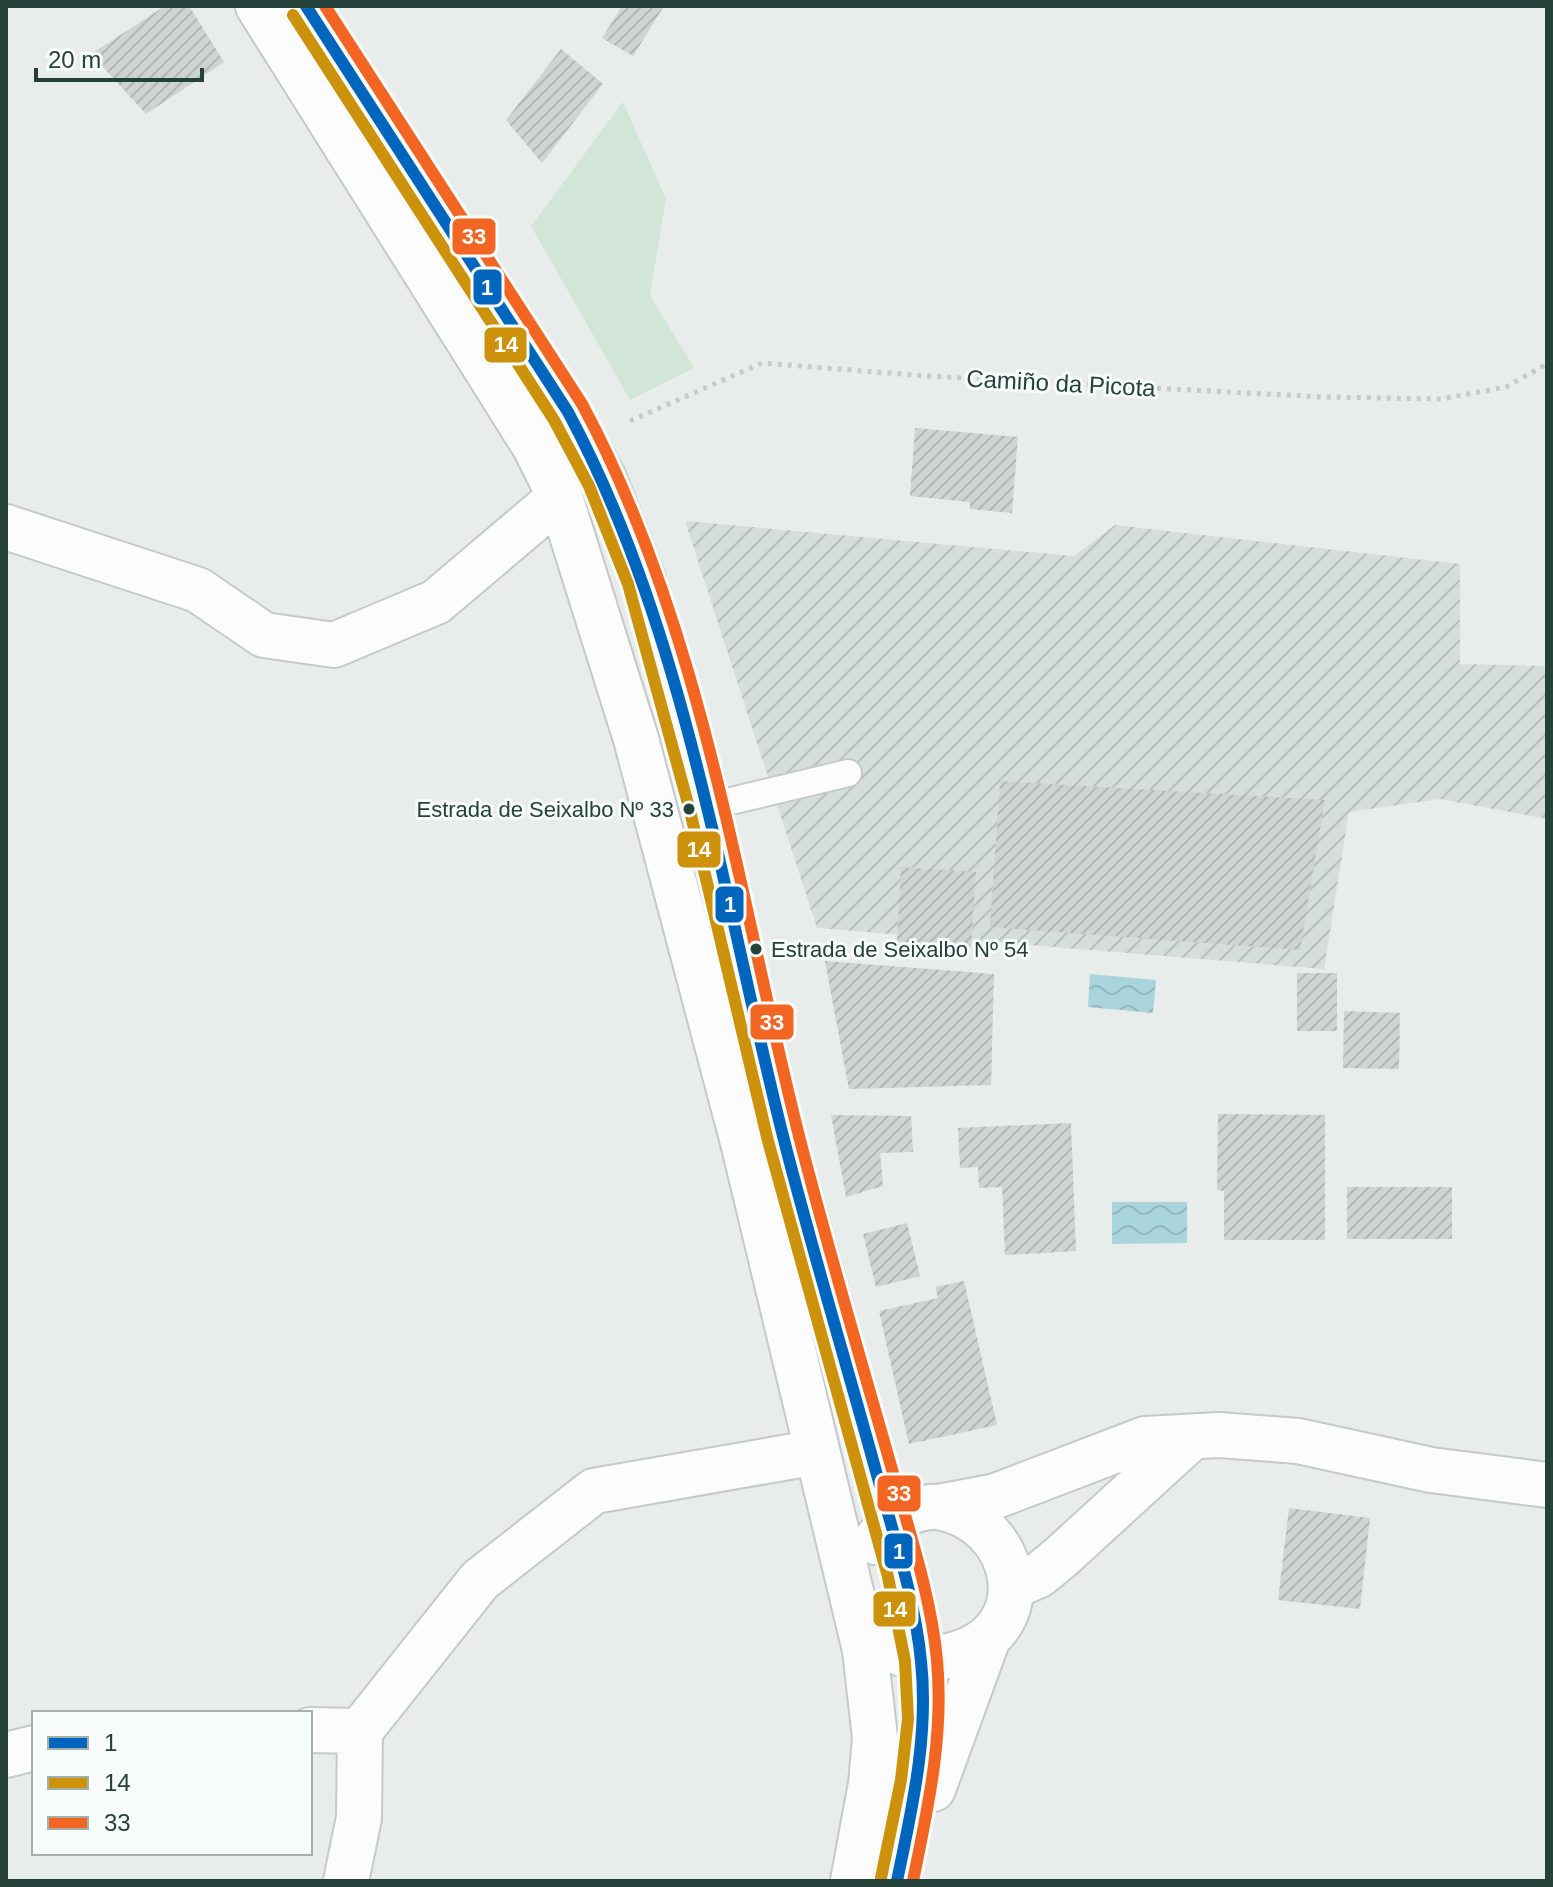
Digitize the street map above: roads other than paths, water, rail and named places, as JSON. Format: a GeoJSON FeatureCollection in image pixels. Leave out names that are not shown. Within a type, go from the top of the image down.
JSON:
{"type":"FeatureCollection","features":[{"type":"Feature","properties":{"kind":"street"},"geometry":{"type":"LineString","coordinates":[[258,6],[405,235],[534,445],[567,515],[636,739],[744,1146],[865,1650],[875,1738],[871,1784],[853,1881]]}},
{"type":"Feature","properties":{"kind":"street"},"geometry":{"type":"LineString","coordinates":[[306,6],[586,443],[622,519],[643,579],[706,807],[881,1537],[905,1653],[924,1720],[917,1782],[898,1881]]}},
{"type":"Feature","properties":{"kind":"street"},"geometry":{"type":"LineString","coordinates":[[6,527],[198,590],[264,635],[334,645],[436,602],[567,515]]}},
{"type":"Feature","properties":{"kind":"street"},"geometry":{"type":"LineString","coordinates":[[567,515],[609,571],[627,610],[667,777],[676,793],[688,803],[706,807]]}},
{"type":"Feature","properties":{"kind":"street"},"geometry":{"type":"LineString","coordinates":[[881,1537],[938,1507],[996,1496],[1145,1439],[1219,1435],[1298,1441],[1431,1470],[1547,1485]]}},
{"type":"Feature","properties":{"kind":"street"},"geometry":{"type":"LineString","coordinates":[[1014,1586],[1039,1575],[1061,1557],[1191,1438]]}},
{"type":"Feature","properties":{"kind":"street"},"geometry":{"type":"LineString","coordinates":[[346,1881],[359,1818],[360,1731],[480,1580],[594,1491],[819,1466],[854,1498],[881,1537]]}},
{"type":"Feature","properties":{"kind":"street"},"geometry":{"type":"LineString","coordinates":[[898,1881],[987,1641],[1010,1603],[1014,1586],[1008,1565],[993,1540],[972,1521],[938,1507]]}},
{"type":"Feature","properties":{"kind":"street"},"geometry":{"type":"LineString","coordinates":[[905,1653],[968,1651],[987,1641]]}},
{"type":"Feature","properties":{"kind":"street"},"geometry":{"type":"LineString","coordinates":[[875,1738],[895,1673],[905,1653]]}},
{"type":"Feature","properties":{"kind":"street"},"geometry":{"type":"LineString","coordinates":[[312,1730],[360,1731]]}},
{"type":"Feature","properties":{"kind":"street"},"geometry":{"type":"LineString","coordinates":[[6,1755],[32,1748]]}},
{"type":"Feature","properties":{"kind":"lane"},"geometry":{"type":"LineString","coordinates":[[706,807],[848,773]]}},
{"type":"Feature","properties":{"kind":"water"},"geometry":{"type":"Polygon","coordinates":[[[1090,974],[1156,980],[1153,1013],[1088,1007],[1090,974]]]}},
{"type":"Feature","properties":{"kind":"water"},"geometry":{"type":"Polygon","coordinates":[[[1112,1202],[1187,1202],[1187,1243],[1112,1244],[1112,1202]]]}},
{"type":"Feature","properties":{"kind":"place","name":"Estrada de Seixalbo Nº 33"},"geometry":{"type":"Point","coordinates":[689,809]}},
{"type":"Feature","properties":{"kind":"place","name":"Estrada de Seixalbo Nº 54"},"geometry":{"type":"Point","coordinates":[756,949]}}]}
